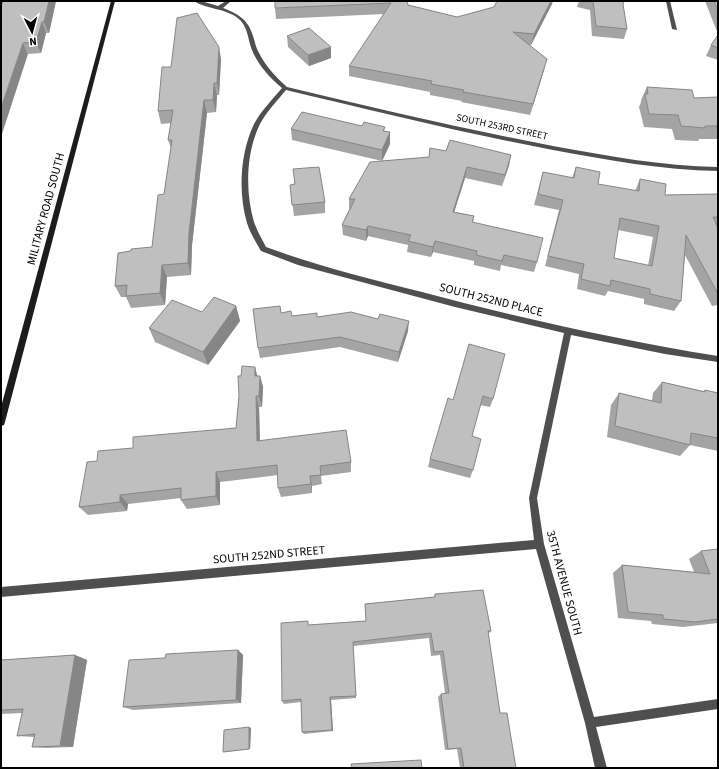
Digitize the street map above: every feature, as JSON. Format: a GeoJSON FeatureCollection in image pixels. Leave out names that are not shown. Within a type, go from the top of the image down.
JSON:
{"type":"FeatureCollection","features":[{"type":"Feature","properties":{"kind":"main road","name":"MILITARY ROAD SOUTH"},"geometry":{"type":"LineString","coordinates":[[1,422],[113,1]]}},
{"type":"Feature","properties":{"kind":"street"},"geometry":{"type":"LineString","coordinates":[[196,1],[219,8],[242,19],[250,32],[255,50],[263,65],[272,77],[285,88]]}},
{"type":"Feature","properties":{"kind":"street"},"geometry":{"type":"LineString","coordinates":[[219,8],[229,1]]}},
{"type":"Feature","properties":{"kind":"street"},"geometry":{"type":"LineString","coordinates":[[668,1],[675,29]]}},
{"type":"Feature","properties":{"kind":"street","name":"SOUTH 253RD STREET"},"geometry":{"type":"LineString","coordinates":[[285,88],[447,126],[543,146],[638,163],[682,169],[718,169]]}},
{"type":"Feature","properties":{"kind":"street","name":"SOUTH 252ND PLACE"},"geometry":{"type":"LineString","coordinates":[[285,88],[257,124],[250,144],[246,164],[247,199],[251,223],[263,249],[298,262],[568,331],[659,350],[718,359]]}},
{"type":"Feature","properties":{"kind":"street","name":"35TH AVENUE SOUTH"},"geometry":{"type":"LineString","coordinates":[[568,331],[533,498],[539,544],[590,723],[601,768]]}},
{"type":"Feature","properties":{"kind":"street","name":"SOUTH 252ND STREET"},"geometry":{"type":"LineString","coordinates":[[1,592],[539,544]]}},
{"type":"Feature","properties":{"kind":"street"},"geometry":{"type":"LineString","coordinates":[[590,723],[718,704]]}},
{"type":"Feature","properties":{"kind":"building"},"geometry":{"type":"Polygon","coordinates":[[[3,1],[49,1],[44,22],[42,22],[36,42],[23,43],[1,108],[1,6],[3,1]]]}},
{"type":"Feature","properties":{"kind":"building"},"geometry":{"type":"Polygon","coordinates":[[[275,1],[407,1],[408,5],[457,17],[494,7],[497,1],[551,1],[534,34],[513,32],[547,59],[533,104],[463,92],[464,90],[431,84],[432,81],[349,66],[391,3],[275,8],[275,1]]]}},
{"type":"Feature","properties":{"kind":"building"},"geometry":{"type":"Polygon","coordinates":[[[593,1],[624,1],[623,4],[627,29],[596,26],[593,1]]]}},
{"type":"Feature","properties":{"kind":"building"},"geometry":{"type":"Polygon","coordinates":[[[714,1],[718,1],[718,11],[714,1]]]}},
{"type":"Feature","properties":{"kind":"building"},"geometry":{"type":"Polygon","coordinates":[[[197,13],[219,47],[217,83],[214,83],[213,100],[204,100],[189,233],[188,263],[162,265],[160,293],[126,296],[127,285],[115,286],[118,253],[131,251],[131,249],[152,247],[158,195],[164,194],[172,140],[168,140],[173,110],[158,111],[162,67],[171,67],[177,18],[197,13]]]}},
{"type":"Feature","properties":{"kind":"building"},"geometry":{"type":"Polygon","coordinates":[[[309,28],[331,47],[308,55],[287,36],[309,28]]]}},
{"type":"Feature","properties":{"kind":"building"},"geometry":{"type":"Polygon","coordinates":[[[718,35],[718,48],[711,45],[718,35]]]}},
{"type":"Feature","properties":{"kind":"building"},"geometry":{"type":"Polygon","coordinates":[[[647,87],[692,90],[694,98],[718,97],[718,126],[705,126],[705,128],[681,126],[678,115],[649,114],[645,94],[648,94],[647,87]]]}},
{"type":"Feature","properties":{"kind":"building"},"geometry":{"type":"Polygon","coordinates":[[[302,112],[362,126],[364,122],[385,127],[383,131],[390,132],[382,150],[291,129],[302,112]]]}},
{"type":"Feature","properties":{"kind":"building"},"geometry":{"type":"Polygon","coordinates":[[[450,140],[511,155],[505,175],[467,167],[453,212],[474,216],[472,222],[543,238],[537,262],[504,255],[502,261],[476,255],[477,251],[435,241],[433,247],[408,241],[411,235],[368,226],[366,230],[342,225],[355,199],[349,199],[370,162],[429,157],[430,148],[446,151],[450,140]]]}},
{"type":"Feature","properties":{"kind":"building"},"geometry":{"type":"Polygon","coordinates":[[[319,167],[325,202],[292,205],[290,185],[295,184],[293,169],[319,167]]]}},
{"type":"Feature","properties":{"kind":"building"},"geometry":{"type":"Polygon","coordinates":[[[576,167],[600,172],[598,184],[639,191],[640,179],[666,184],[665,195],[718,194],[718,217],[713,217],[718,228],[718,294],[686,235],[681,301],[650,294],[650,289],[611,280],[610,286],[581,279],[584,264],[548,256],[563,200],[538,194],[543,172],[574,178],[576,167]],[[620,218],[614,258],[652,266],[659,226],[620,218]]]}},
{"type":"Feature","properties":{"kind":"building"},"geometry":{"type":"Polygon","coordinates":[[[214,297],[236,306],[203,352],[149,328],[172,300],[202,312],[214,297]]]}},
{"type":"Feature","properties":{"kind":"building"},"geometry":{"type":"Polygon","coordinates":[[[280,306],[281,313],[291,311],[292,316],[317,313],[317,317],[351,312],[378,319],[380,314],[409,321],[399,352],[340,337],[258,348],[253,309],[280,306]]]}},
{"type":"Feature","properties":{"kind":"building"},"geometry":{"type":"Polygon","coordinates":[[[469,344],[505,354],[493,399],[483,396],[472,436],[481,439],[473,470],[430,459],[448,398],[453,400],[469,344]]]}},
{"type":"Feature","properties":{"kind":"building"},"geometry":{"type":"Polygon","coordinates":[[[242,366],[255,367],[255,376],[260,376],[259,396],[256,396],[257,441],[346,430],[351,462],[320,466],[321,475],[310,476],[311,484],[278,488],[277,465],[216,472],[216,496],[181,500],[181,488],[120,495],[120,502],[79,507],[87,462],[97,461],[98,451],[133,448],[133,437],[236,428],[239,396],[238,376],[241,376],[242,366]]]}},
{"type":"Feature","properties":{"kind":"building"},"geometry":{"type":"Polygon","coordinates":[[[662,382],[705,392],[705,390],[718,393],[718,438],[691,433],[690,445],[615,426],[619,393],[661,403],[662,382]]]}},
{"type":"Feature","properties":{"kind":"building"},"geometry":{"type":"Polygon","coordinates":[[[718,549],[718,619],[695,622],[663,619],[663,615],[628,612],[622,565],[710,574],[701,551],[718,549]]]}},
{"type":"Feature","properties":{"kind":"building"},"geometry":{"type":"Polygon","coordinates":[[[483,590],[491,631],[488,631],[500,713],[507,713],[516,768],[464,768],[461,748],[448,749],[441,694],[449,693],[443,651],[434,652],[431,633],[353,642],[356,696],[330,697],[332,730],[302,732],[301,699],[282,701],[281,623],[308,621],[308,625],[366,621],[365,604],[435,597],[435,594],[483,590]]]}},
{"type":"Feature","properties":{"kind":"building"},"geometry":{"type":"Polygon","coordinates":[[[238,650],[236,700],[123,707],[129,660],[165,658],[166,654],[238,650]]]}},
{"type":"Feature","properties":{"kind":"building"},"geometry":{"type":"Polygon","coordinates":[[[75,655],[60,746],[32,747],[35,734],[17,736],[23,709],[1,710],[1,660],[75,655]]]}},
{"type":"Feature","properties":{"kind":"building"},"geometry":{"type":"Polygon","coordinates":[[[249,727],[249,749],[223,752],[224,730],[249,727]]]}},
{"type":"Feature","properties":{"kind":"building"},"geometry":{"type":"Polygon","coordinates":[[[421,760],[422,768],[352,768],[351,764],[421,760]]]}}]}
